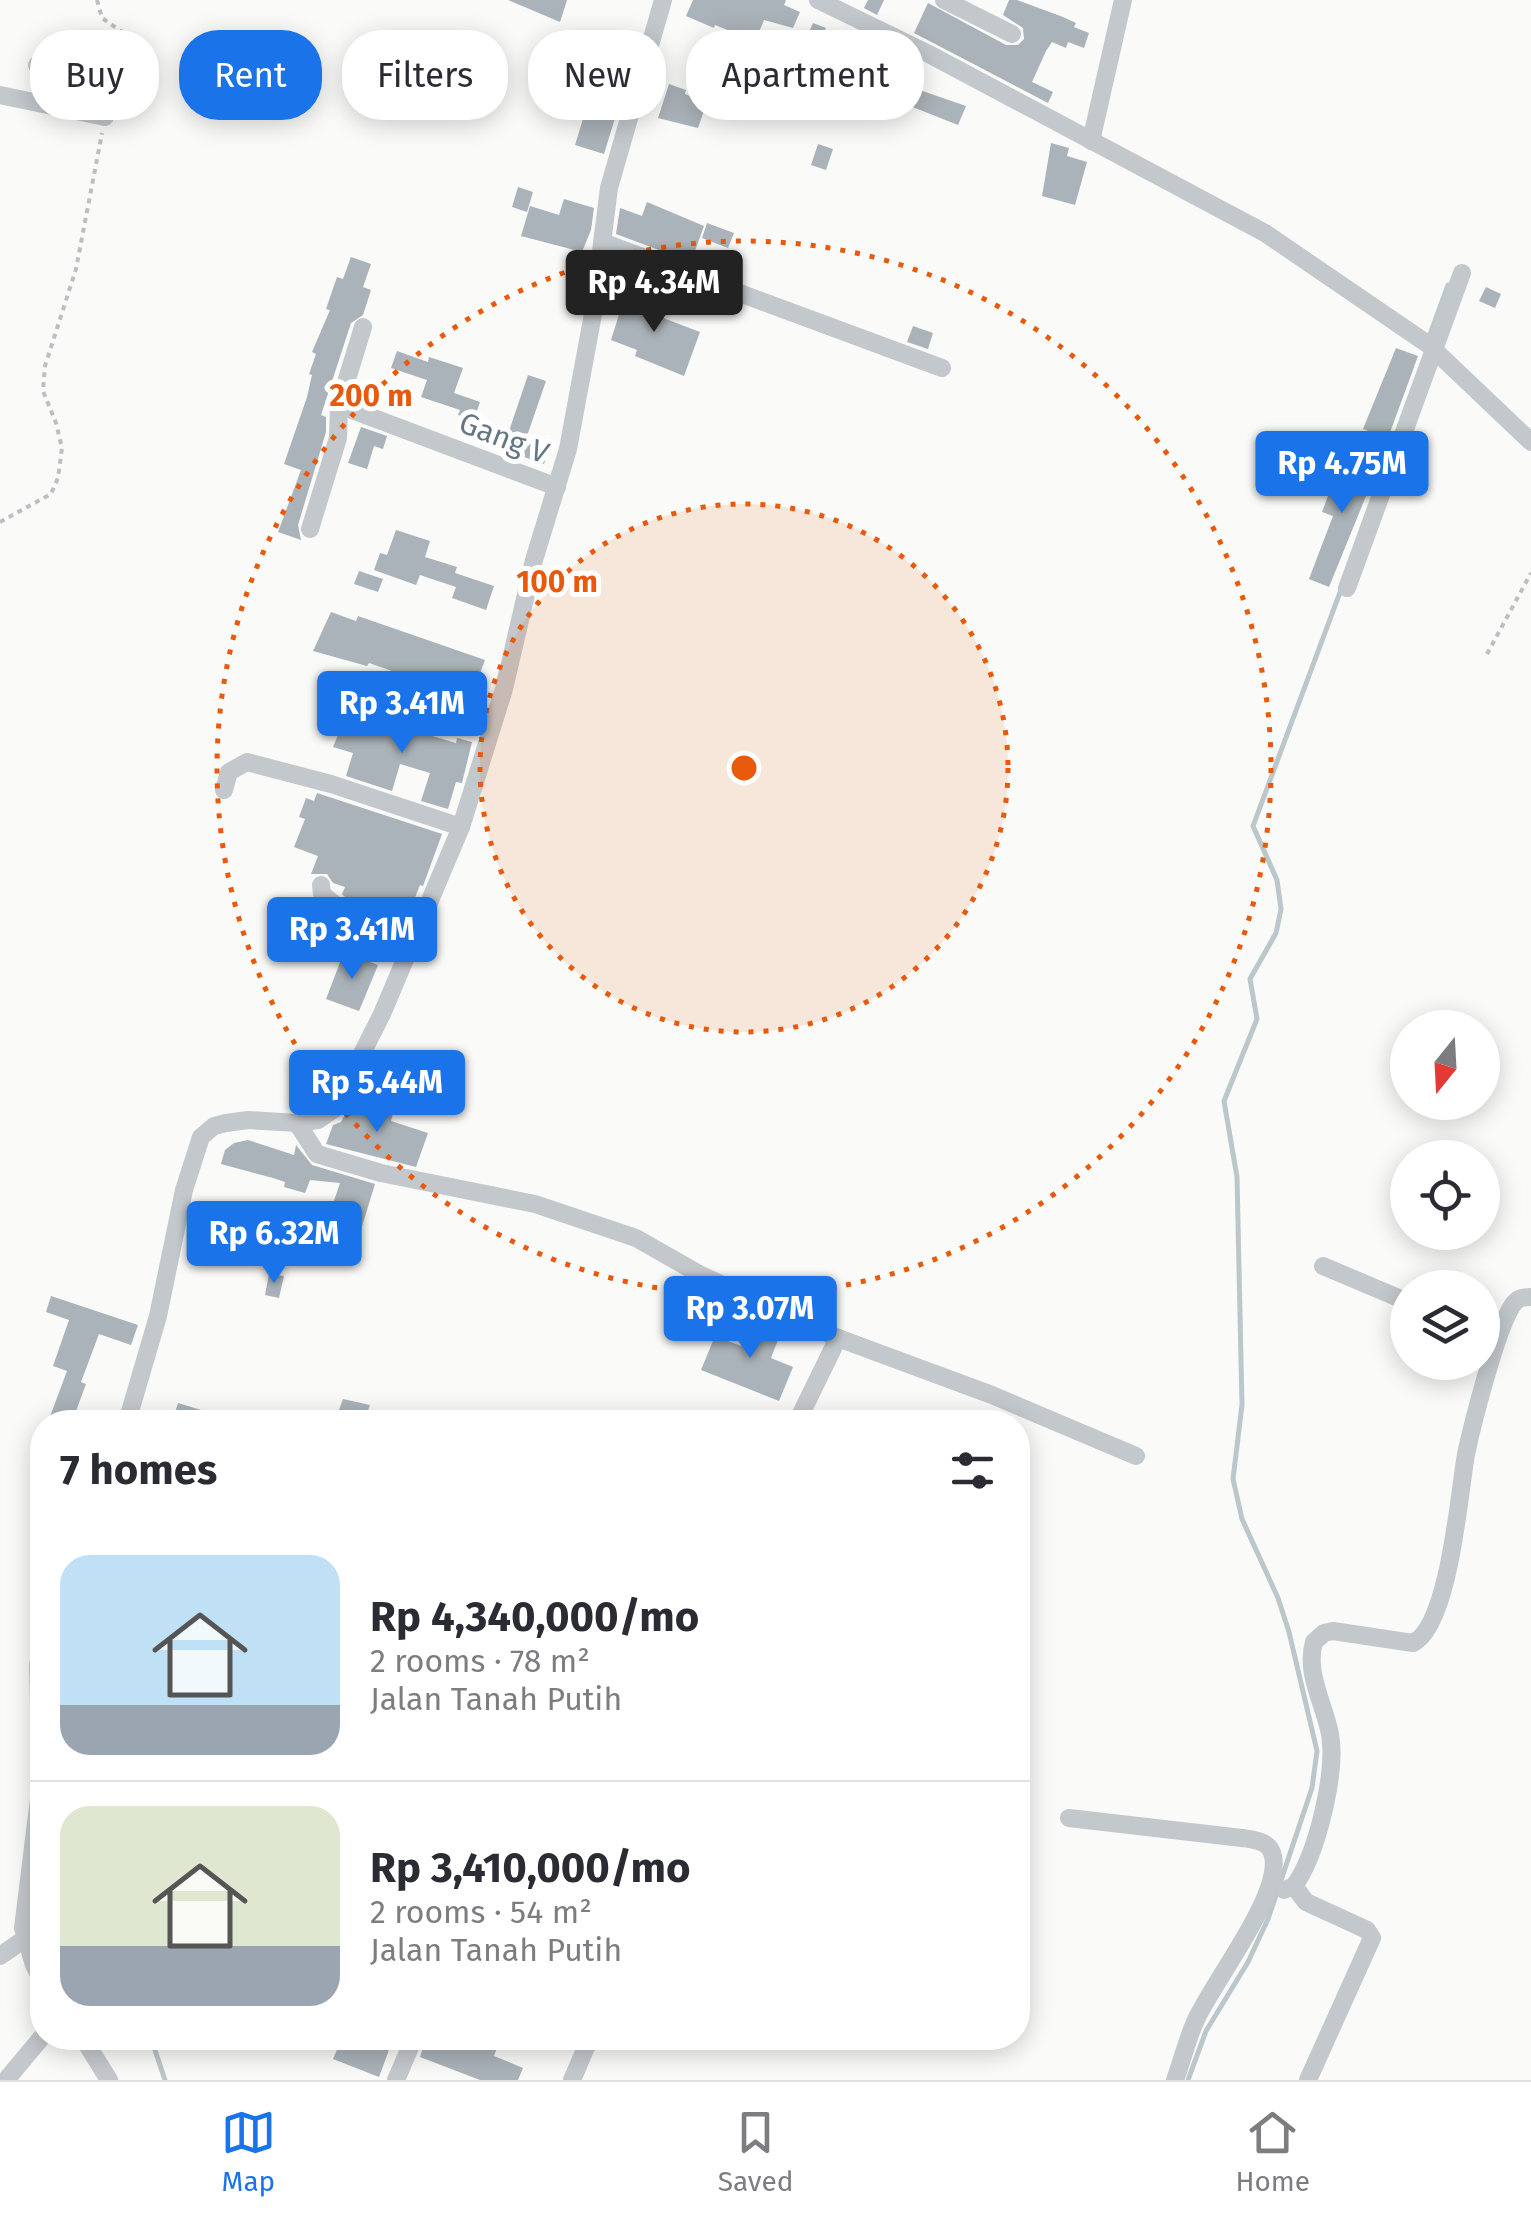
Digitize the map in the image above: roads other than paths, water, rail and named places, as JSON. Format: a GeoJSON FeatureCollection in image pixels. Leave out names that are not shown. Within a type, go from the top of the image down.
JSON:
{"type":"FeatureCollection","features":[{"type":"Feature","properties":{"kind":"street"},"geometry":{"type":"LineString","coordinates":[[131,1410],[158,1316],[181,1204],[201,1137],[214,1126],[238,1121],[318,1120],[341,1099],[461,827],[504,689],[534,560],[579,399],[617,152],[663,0]]}},
{"type":"Feature","properties":{"kind":"street"},"geometry":{"type":"LineString","coordinates":[[944,0],[1012,34]]}},
{"type":"Feature","properties":{"kind":"street"},"geometry":{"type":"LineString","coordinates":[[1091,141],[1123,0]]}},
{"type":"Feature","properties":{"kind":"street"},"geometry":{"type":"LineString","coordinates":[[825,2],[1264,234],[1426,344],[1531,442]]}},
{"type":"Feature","properties":{"kind":"street"},"geometry":{"type":"LineString","coordinates":[[0,95],[30,101]]}},
{"type":"Feature","properties":{"kind":"street"},"geometry":{"type":"LineString","coordinates":[[602,242],[942,368]]}},
{"type":"Feature","properties":{"kind":"street"},"geometry":{"type":"LineString","coordinates":[[1347,588],[1426,344],[1462,273]]}},
{"type":"Feature","properties":{"kind":"street"},"geometry":{"type":"LineString","coordinates":[[310,529],[338,438],[339,405],[363,327]]}},
{"type":"Feature","properties":{"kind":"street","name":"Gang V"},"geometry":{"type":"LineString","coordinates":[[339,405],[557,488]]}},
{"type":"Feature","properties":{"kind":"street"},"geometry":{"type":"LineString","coordinates":[[224,790],[230,772],[247,762],[332,784],[461,827]]}},
{"type":"Feature","properties":{"kind":"street"},"geometry":{"type":"LineString","coordinates":[[321,885],[322,894],[341,910],[415,938]]}},
{"type":"Feature","properties":{"kind":"street"},"geometry":{"type":"LineString","coordinates":[[297,1123],[317,1154],[381,1174],[536,1204],[636,1238],[700,1276],[838,1338],[1027,1410]]}},
{"type":"Feature","properties":{"kind":"street"},"geometry":{"type":"LineString","coordinates":[[1323,1266],[1390,1294]]}},
{"type":"Feature","properties":{"kind":"street"},"geometry":{"type":"LineString","coordinates":[[1500,1323],[1514,1303],[1531,1297]]}},
{"type":"Feature","properties":{"kind":"street"},"geometry":{"type":"LineString","coordinates":[[803,1410],[838,1338]]}},
{"type":"Feature","properties":{"kind":"street"},"geometry":{"type":"LineString","coordinates":[[1175,2080],[1196,2019],[1320,1822],[1332,1766],[1330,1734],[1312,1671],[1314,1642],[1333,1631],[1414,1644],[1429,1632],[1449,1560],[1481,1380]]}},
{"type":"Feature","properties":{"kind":"street"},"geometry":{"type":"LineString","coordinates":[[1030,1411],[1136,1456]]}},
{"type":"Feature","properties":{"kind":"street"},"geometry":{"type":"LineString","coordinates":[[1069,1818],[1264,1843],[1272,1852],[1280,1889]]}},
{"type":"Feature","properties":{"kind":"street"},"geometry":{"type":"LineString","coordinates":[[30,1862],[22,1928],[30,1952]]}},
{"type":"Feature","properties":{"kind":"street"},"geometry":{"type":"LineString","coordinates":[[1280,1889],[1367,1930],[1372,1938],[1308,2080]]}},
{"type":"Feature","properties":{"kind":"street"},"geometry":{"type":"LineString","coordinates":[[0,1956],[26,1938]]}},
{"type":"Feature","properties":{"kind":"street"},"geometry":{"type":"LineString","coordinates":[[6,2080],[31,2050]]}},
{"type":"Feature","properties":{"kind":"street"},"geometry":{"type":"LineString","coordinates":[[90,2050],[109,2080]]}},
{"type":"Feature","properties":{"kind":"street"},"geometry":{"type":"LineString","coordinates":[[396,2080],[409,2050]]}},
{"type":"Feature","properties":{"kind":"street"},"geometry":{"type":"LineString","coordinates":[[572,2080],[585,2050]]}},
{"type":"Feature","properties":{"kind":"waterway"},"geometry":{"type":"LineString","coordinates":[[1428,340],[1448,285]]}},
{"type":"Feature","properties":{"kind":"waterway"},"geometry":{"type":"LineString","coordinates":[[1188,2080],[1206,2031],[1248,1962],[1268,1919],[1312,1788],[1317,1751],[1289,1632],[1242,1519],[1233,1479],[1242,1405],[1237,1177],[1224,1101],[1257,1019],[1250,979],[1276,933],[1281,909],[1277,880],[1253,826],[1342,587]]}},
{"type":"Feature","properties":{"kind":"waterway"},"geometry":{"type":"LineString","coordinates":[[155,2050],[165,2080]]}}]}
